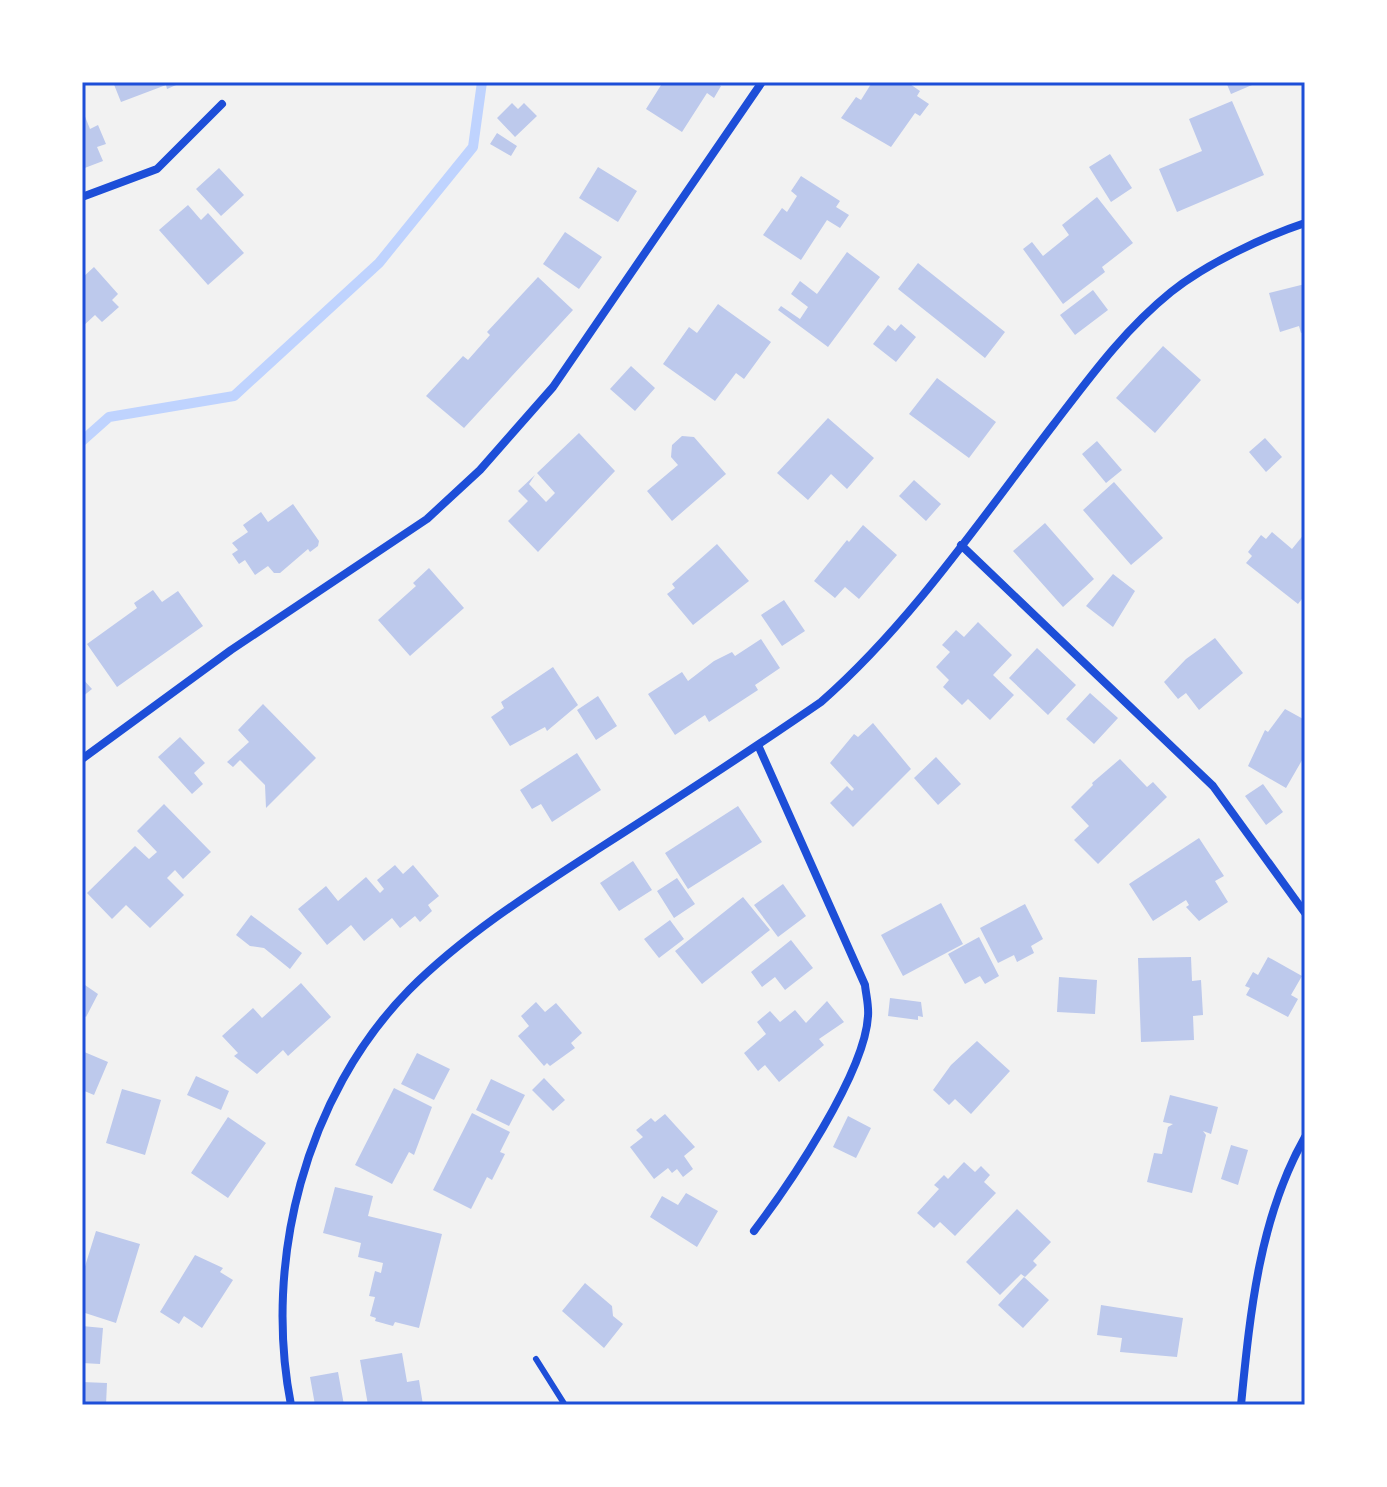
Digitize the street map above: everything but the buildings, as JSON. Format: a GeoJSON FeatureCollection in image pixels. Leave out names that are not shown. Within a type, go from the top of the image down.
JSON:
{"type":"FeatureCollection","features":[{"type":"Feature","properties":{"kind":"street"},"geometry":{"type":"LineString","coordinates":[[82,759],[231,650],[427,519],[480,470],[553,387],[762,82]]}},
{"type":"Feature","properties":{"kind":"street"},"geometry":{"type":"LineString","coordinates":[[82,197],[157,169],[222,104]]}},
{"type":"Feature","properties":{"kind":"street"},"geometry":{"type":"LineString","coordinates":[[291,1405],[282,1337],[281,1298],[286,1238],[301,1178],[348,1073],[409,991],[531,893],[821,702],[859,669],[961,545],[1096,365],[1170,292],[1209,266],[1305,223]]}},
{"type":"Feature","properties":{"kind":"street"},"geometry":{"type":"LineString","coordinates":[[961,545],[1213,786],[1305,913]]}},
{"type":"Feature","properties":{"kind":"street"},"geometry":{"type":"LineString","coordinates":[[754,1231],[785,1189],[828,1115],[858,1056],[868,1017],[865,985],[758,745]]}},
{"type":"Feature","properties":{"kind":"street"},"geometry":{"type":"LineString","coordinates":[[1241,1405],[1248,1336],[1264,1240],[1291,1162],[1305,1137]]}},
{"type":"Feature","properties":{"kind":"lane"},"geometry":{"type":"LineString","coordinates":[[536,1359],[565,1405]]}},
{"type":"Feature","properties":{"kind":"waterway"},"geometry":{"type":"LineString","coordinates":[[82,441],[109,417],[234,396],[379,263],[473,147],[482,82]]}}]}
